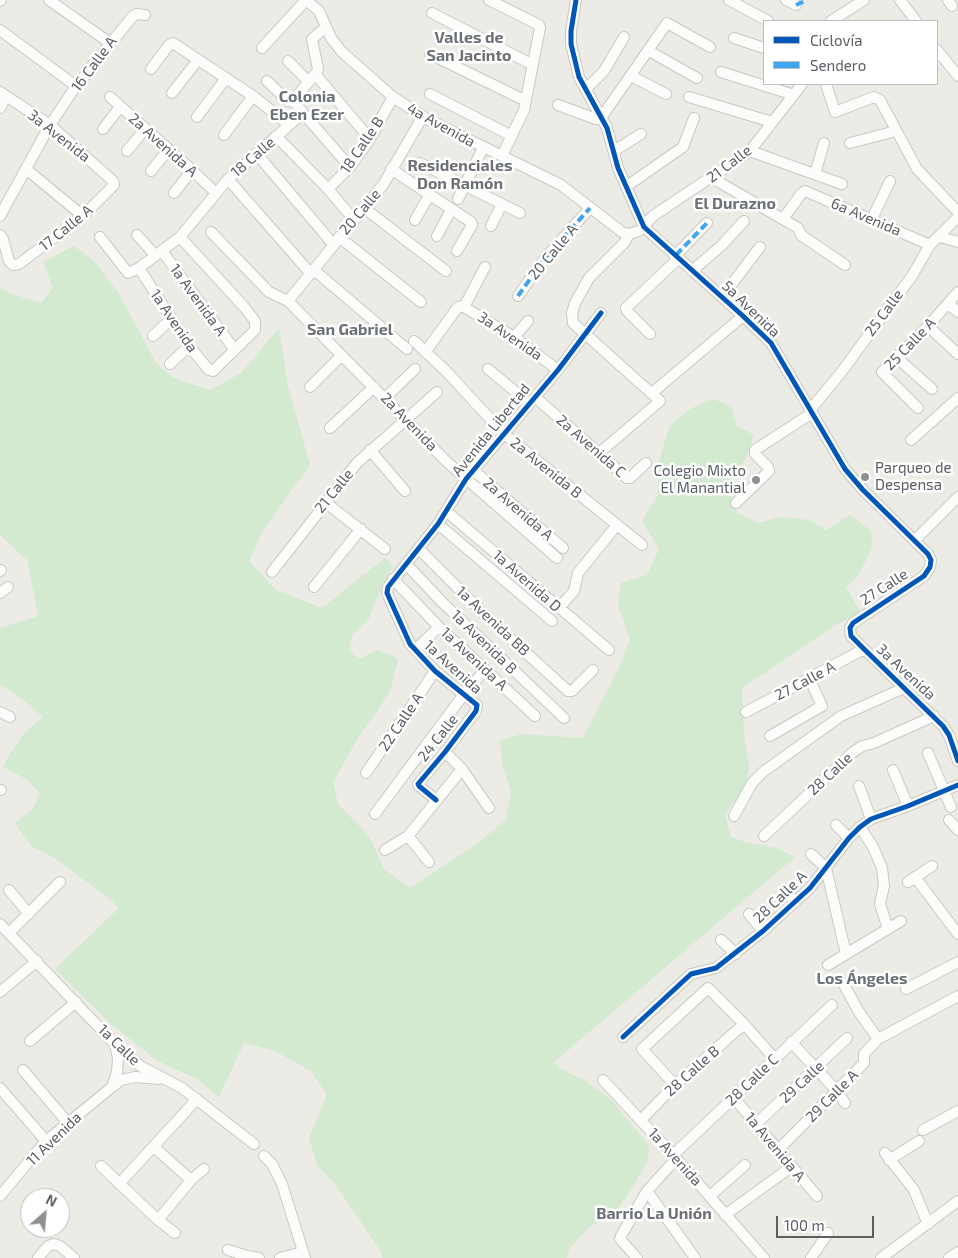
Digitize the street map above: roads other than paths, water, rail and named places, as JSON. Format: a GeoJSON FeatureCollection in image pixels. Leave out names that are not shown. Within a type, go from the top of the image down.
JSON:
{"type":"FeatureCollection","features":[{"type":"Feature","properties":{"kind":"street"},"geometry":{"type":"LineString","coordinates":[[49,0],[110,43]]}},
{"type":"Feature","properties":{"kind":"street"},"geometry":{"type":"LineString","coordinates":[[262,48],[306,0]]}},
{"type":"Feature","properties":{"kind":"street","name":"4a Avenida"},"geometry":{"type":"LineString","coordinates":[[306,0],[319,11],[331,38],[342,52],[393,97],[423,116],[483,148],[561,185],[622,232],[629,234]]}},
{"type":"Feature","properties":{"kind":"street"},"geometry":{"type":"LineString","coordinates":[[489,0],[538,25],[540,28],[521,120],[502,156]]}},
{"type":"Feature","properties":{"kind":"street","name":"5a Avenida"},"geometry":{"type":"LineString","coordinates":[[576,0],[571,44],[578,77],[607,128],[618,168],[644,227],[743,316],[771,344],[845,469],[863,490],[928,554],[931,560],[930,566]]}},
{"type":"Feature","properties":{"kind":"street"},"geometry":{"type":"LineString","coordinates":[[729,0],[766,20]]}},
{"type":"Feature","properties":{"kind":"street"},"geometry":{"type":"LineString","coordinates":[[786,0],[796,5]]}},
{"type":"Feature","properties":{"kind":"street"},"geometry":{"type":"LineString","coordinates":[[833,20],[864,0]]}},
{"type":"Feature","properties":{"kind":"street"},"geometry":{"type":"LineString","coordinates":[[900,0],[915,20]]}},
{"type":"Feature","properties":{"kind":"street"},"geometry":{"type":"LineString","coordinates":[[432,13],[533,65]]}},
{"type":"Feature","properties":{"kind":"street","name":"16 Calle A"},"geometry":{"type":"LineString","coordinates":[[0,216],[50,126],[76,86],[132,16],[137,14],[145,15]]}},
{"type":"Feature","properties":{"kind":"street"},"geometry":{"type":"LineString","coordinates":[[558,105],[596,119],[601,118],[667,24],[710,47]]}},
{"type":"Feature","properties":{"kind":"street"},"geometry":{"type":"LineString","coordinates":[[295,102],[298,93],[313,79],[318,69],[312,39],[326,27]]}},
{"type":"Feature","properties":{"kind":"street"},"geometry":{"type":"LineString","coordinates":[[0,30],[76,86]]}},
{"type":"Feature","properties":{"kind":"street"},"geometry":{"type":"LineString","coordinates":[[586,89],[604,71],[624,37]]}},
{"type":"Feature","properties":{"kind":"street"},"geometry":{"type":"LineString","coordinates":[[734,38],[763,48]]}},
{"type":"Feature","properties":{"kind":"street"},"geometry":{"type":"LineString","coordinates":[[151,69],[171,43],[253,96],[289,125]]}},
{"type":"Feature","properties":{"kind":"street"},"geometry":{"type":"LineString","coordinates":[[649,51],[697,78]]}},
{"type":"Feature","properties":{"kind":"street"},"geometry":{"type":"LineString","coordinates":[[938,51],[958,76]]}},
{"type":"Feature","properties":{"kind":"street"},"geometry":{"type":"LineString","coordinates":[[430,54],[526,102]]}},
{"type":"Feature","properties":{"kind":"street"},"geometry":{"type":"LineString","coordinates":[[172,93],[198,60]]}},
{"type":"Feature","properties":{"kind":"street"},"geometry":{"type":"LineString","coordinates":[[288,61],[313,79],[370,139]]}},
{"type":"Feature","properties":{"kind":"street"},"geometry":{"type":"LineString","coordinates":[[721,72],[794,95]]}},
{"type":"Feature","properties":{"kind":"street"},"geometry":{"type":"LineString","coordinates":[[631,76],[666,94]]}},
{"type":"Feature","properties":{"kind":"street"},"geometry":{"type":"LineString","coordinates":[[197,117],[226,78]]}},
{"type":"Feature","properties":{"kind":"street"},"geometry":{"type":"LineString","coordinates":[[267,81],[288,101],[295,102],[350,167]]}},
{"type":"Feature","properties":{"kind":"street","name":"21 Calle"},"geometry":{"type":"LineString","coordinates":[[585,333],[572,320],[575,303],[589,278],[624,243],[629,234],[634,234],[644,227],[653,216],[750,151],[801,85]]}},
{"type":"Feature","properties":{"kind":"street"},"geometry":{"type":"LineString","coordinates":[[826,85],[835,112],[874,97],[877,98],[917,169],[958,212]]}},
{"type":"Feature","properties":{"kind":"street"},"geometry":{"type":"LineString","coordinates":[[430,94],[512,136]]}},
{"type":"Feature","properties":{"kind":"street"},"geometry":{"type":"LineString","coordinates":[[0,108],[3,95]]}},
{"type":"Feature","properties":{"kind":"street","name":"3a Avenida"},"geometry":{"type":"LineString","coordinates":[[3,95],[50,126],[113,181],[114,185]]}},
{"type":"Feature","properties":{"kind":"street"},"geometry":{"type":"LineString","coordinates":[[224,135],[253,96]]}},
{"type":"Feature","properties":{"kind":"street","name":"2a Avenida A"},"geometry":{"type":"LineString","coordinates":[[110,97],[216,193]]}},
{"type":"Feature","properties":{"kind":"street","name":"18 Calle B"},"geometry":{"type":"LineString","coordinates":[[328,189],[350,167],[370,139],[393,97]]}},
{"type":"Feature","properties":{"kind":"street"},"geometry":{"type":"LineString","coordinates":[[689,97],[772,122]]}},
{"type":"Feature","properties":{"kind":"street"},"geometry":{"type":"LineString","coordinates":[[103,129],[120,106]]}},
{"type":"Feature","properties":{"kind":"street","name":"18 Calle"},"geometry":{"type":"LineString","coordinates":[[100,237],[128,273],[139,268],[180,236],[228,178],[303,113]]}},
{"type":"Feature","properties":{"kind":"street","name":"20 Calle"},"geometry":{"type":"LineString","coordinates":[[288,301],[313,272],[336,240],[383,185],[423,116]]}},
{"type":"Feature","properties":{"kind":"street"},"geometry":{"type":"LineString","coordinates":[[627,186],[683,147],[694,118]]}},
{"type":"Feature","properties":{"kind":"street"},"geometry":{"type":"LineString","coordinates":[[127,151],[145,129]]}},
{"type":"Feature","properties":{"kind":"street"},"geometry":{"type":"LineString","coordinates":[[850,143],[896,131]]}},
{"type":"Feature","properties":{"kind":"street"},"geometry":{"type":"LineString","coordinates":[[614,151],[641,134]]}},
{"type":"Feature","properties":{"kind":"street"},"geometry":{"type":"LineString","coordinates":[[276,136],[328,189],[354,220]]}},
{"type":"Feature","properties":{"kind":"street"},"geometry":{"type":"LineString","coordinates":[[814,174],[824,142]]}},
{"type":"Feature","properties":{"kind":"street"},"geometry":{"type":"LineString","coordinates":[[458,199],[483,148]]}},
{"type":"Feature","properties":{"kind":"street"},"geometry":{"type":"LineString","coordinates":[[151,171],[168,150]]}},
{"type":"Feature","properties":{"kind":"street"},"geometry":{"type":"LineString","coordinates":[[750,151],[842,184]]}},
{"type":"Feature","properties":{"kind":"street"},"geometry":{"type":"LineString","coordinates":[[256,153],[336,240],[422,302]]}},
{"type":"Feature","properties":{"kind":"street"},"geometry":{"type":"LineString","coordinates":[[420,163],[520,213]]}},
{"type":"Feature","properties":{"kind":"street"},"geometry":{"type":"LineString","coordinates":[[26,169],[83,216]]}},
{"type":"Feature","properties":{"kind":"street"},"geometry":{"type":"LineString","coordinates":[[391,169],[472,224],[457,251]]}},
{"type":"Feature","properties":{"kind":"street"},"geometry":{"type":"LineString","coordinates":[[174,193],[192,170]]}},
{"type":"Feature","properties":{"kind":"street","name":"2a Avenida B"},"geometry":{"type":"LineString","coordinates":[[228,178],[313,272],[410,345],[426,351],[504,434],[642,545]]}},
{"type":"Feature","properties":{"kind":"street"},"geometry":{"type":"LineString","coordinates":[[712,178],[798,228],[801,235],[845,265]]}},
{"type":"Feature","properties":{"kind":"street"},"geometry":{"type":"LineString","coordinates":[[872,219],[890,181]]}},
{"type":"Feature","properties":{"kind":"street","name":"17 Calle A"},"geometry":{"type":"LineString","coordinates":[[0,235],[3,239],[6,255],[13,264],[19,264],[83,216],[114,185]]}},
{"type":"Feature","properties":{"kind":"street","name":"6a Avenida"},"geometry":{"type":"LineString","coordinates":[[783,219],[802,192],[805,191],[930,245]]}},
{"type":"Feature","properties":{"kind":"street"},"geometry":{"type":"LineString","coordinates":[[415,220],[430,194]]}},
{"type":"Feature","properties":{"kind":"street"},"geometry":{"type":"LineString","coordinates":[[491,226],[502,204]]}},
{"type":"Feature","properties":{"kind":"street"},"geometry":{"type":"LineString","coordinates":[[364,208],[446,271]]}},
{"type":"Feature","properties":{"kind":"street","name":"20 Calle A"},"geometry":{"type":"LineString","coordinates":[[518,296],[545,258],[590,208]]}},
{"type":"Feature","properties":{"kind":"street"},"geometry":{"type":"LineString","coordinates":[[437,236],[451,210]]}},
{"type":"Feature","properties":{"kind":"street","name":"25 Calle"},"geometry":{"type":"LineString","coordinates":[[736,503],[769,469],[754,451],[811,411],[912,276],[930,245],[958,217]]}},
{"type":"Feature","properties":{"kind":"street"},"geometry":{"type":"LineString","coordinates":[[692,270],[721,246],[744,221]]}},
{"type":"Feature","properties":{"kind":"street"},"geometry":{"type":"LineString","coordinates":[[650,334],[626,308],[707,223]]}},
{"type":"Feature","properties":{"kind":"street","name":"2a Avenida"},"geometry":{"type":"LineString","coordinates":[[212,232],[269,292],[288,301],[447,462],[557,558]]}},
{"type":"Feature","properties":{"kind":"street","name":"1a Avenida A"},"geometry":{"type":"LineString","coordinates":[[138,235],[159,253],[234,349]]}},
{"type":"Feature","properties":{"kind":"street"},"geometry":{"type":"LineString","coordinates":[[180,236],[245,308],[254,321],[256,328],[234,349]]}},
{"type":"Feature","properties":{"kind":"street"},"geometry":{"type":"LineString","coordinates":[[940,237],[958,242]]}},
{"type":"Feature","properties":{"kind":"street"},"geometry":{"type":"LineString","coordinates":[[722,297],[760,248]]}},
{"type":"Feature","properties":{"kind":"street"},"geometry":{"type":"LineString","coordinates":[[426,351],[462,306],[485,267]]}},
{"type":"Feature","properties":{"kind":"street","name":"1a Avenida"},"geometry":{"type":"LineString","coordinates":[[139,268],[189,346],[211,371],[214,371],[234,349]]}},
{"type":"Feature","properties":{"kind":"street","name":"25 Calle A"},"geometry":{"type":"LineString","coordinates":[[918,408],[882,374],[883,370],[928,326],[958,292]]}},
{"type":"Feature","properties":{"kind":"street"},"geometry":{"type":"LineString","coordinates":[[948,304],[958,312]]}},
{"type":"Feature","properties":{"kind":"street","name":"3a Avenida"},"geometry":{"type":"LineString","coordinates":[[462,306],[514,337],[558,370]]}},
{"type":"Feature","properties":{"kind":"street","name":"Avenida Libertad"},"geometry":{"type":"LineString","coordinates":[[387,590],[393,579],[438,524],[466,479],[558,370],[601,313]]}},
{"type":"Feature","properties":{"kind":"street"},"geometry":{"type":"LineString","coordinates":[[652,393],[743,316]]}},
{"type":"Feature","properties":{"kind":"street"},"geometry":{"type":"LineString","coordinates":[[153,336],[171,319]]}},
{"type":"Feature","properties":{"kind":"street"},"geometry":{"type":"LineString","coordinates":[[514,337],[528,321]]}},
{"type":"Feature","properties":{"kind":"street"},"geometry":{"type":"LineString","coordinates":[[928,326],[958,354]]}},
{"type":"Feature","properties":{"kind":"street"},"geometry":{"type":"LineString","coordinates":[[585,333],[659,400],[659,403],[598,454]]}},
{"type":"Feature","properties":{"kind":"street"},"geometry":{"type":"LineString","coordinates":[[170,364],[189,346]]}},
{"type":"Feature","properties":{"kind":"street"},"geometry":{"type":"LineString","coordinates":[[310,388],[341,356]]}},
{"type":"Feature","properties":{"kind":"street"},"geometry":{"type":"LineString","coordinates":[[896,357],[932,389]]}},
{"type":"Feature","properties":{"kind":"street"},"geometry":{"type":"LineString","coordinates":[[385,398],[415,369]]}},
{"type":"Feature","properties":{"kind":"street","name":"2a Avenida C"},"geometry":{"type":"LineString","coordinates":[[488,369],[532,400],[628,479],[646,463]]}},
{"type":"Feature","properties":{"kind":"street"},"geometry":{"type":"LineString","coordinates":[[330,428],[374,386]]}},
{"type":"Feature","properties":{"kind":"street","name":"21 Calle"},"geometry":{"type":"LineString","coordinates":[[272,572],[357,463],[437,392]]}},
{"type":"Feature","properties":{"kind":"street"},"geometry":{"type":"LineString","coordinates":[[911,440],[958,398]]}},
{"type":"Feature","properties":{"kind":"street"},"geometry":{"type":"LineString","coordinates":[[370,450],[405,491]]}},
{"type":"Feature","properties":{"kind":"street","name":"2a Avenida A"},"geometry":{"type":"LineString","coordinates":[[473,470],[563,548]]}},
{"type":"Feature","properties":{"kind":"street"},"geometry":{"type":"LineString","coordinates":[[914,540],[958,497]]}},
{"type":"Feature","properties":{"kind":"street"},"geometry":{"type":"LineString","coordinates":[[325,502],[385,549]]}},
{"type":"Feature","properties":{"kind":"street","name":"1a Avenida D"},"geometry":{"type":"LineString","coordinates":[[446,511],[609,650]]}},
{"type":"Feature","properties":{"kind":"street"},"geometry":{"type":"LineString","coordinates":[[438,524],[552,621]]}},
{"type":"Feature","properties":{"kind":"street"},"geometry":{"type":"LineString","coordinates":[[559,608],[574,591],[578,573],[617,525]]}},
{"type":"Feature","properties":{"kind":"street"},"geometry":{"type":"LineString","coordinates":[[314,587],[361,529]]}},
{"type":"Feature","properties":{"kind":"street","name":"1a Avenida BB"},"geometry":{"type":"LineString","coordinates":[[419,549],[490,620],[570,692],[593,670]]}},
{"type":"Feature","properties":{"kind":"street","name":"1a Avenida B"},"geometry":{"type":"LineString","coordinates":[[406,564],[564,718]]}},
{"type":"Feature","properties":{"kind":"street","name":"27 Calle"},"geometry":{"type":"LineString","coordinates":[[850,628],[853,623],[924,576],[930,566]]}},
{"type":"Feature","properties":{"kind":"street","name":"1a Avenida A"},"geometry":{"type":"LineString","coordinates":[[393,579],[439,626],[535,716]]}},
{"type":"Feature","properties":{"kind":"street","name":"1a Avenida"},"geometry":{"type":"LineString","coordinates":[[387,590],[407,640],[435,671],[477,705],[478,708]]}},
{"type":"Feature","properties":{"kind":"street"},"geometry":{"type":"LineString","coordinates":[[430,615],[443,602]]}},
{"type":"Feature","properties":{"kind":"street"},"geometry":{"type":"LineString","coordinates":[[415,650],[439,626]]}},
{"type":"Feature","properties":{"kind":"street","name":"3a Avenida"},"geometry":{"type":"LineString","coordinates":[[850,628],[851,636],[934,716],[949,735],[958,760]]}},
{"type":"Feature","properties":{"kind":"street","name":"27 Calle A"},"geometry":{"type":"LineString","coordinates":[[746,712],[864,649]]}},
{"type":"Feature","properties":{"kind":"street"},"geometry":{"type":"LineString","coordinates":[[375,814],[464,694],[485,670]]}},
{"type":"Feature","properties":{"kind":"street","name":"22 Calle A"},"geometry":{"type":"LineString","coordinates":[[366,773],[435,671]]}},
{"type":"Feature","properties":{"kind":"street"},"geometry":{"type":"LineString","coordinates":[[770,736],[822,706],[810,678]]}},
{"type":"Feature","properties":{"kind":"street"},"geometry":{"type":"LineString","coordinates":[[734,816],[752,783],[763,772],[842,716],[904,688]]}},
{"type":"Feature","properties":{"kind":"street","name":"24 Calle"},"geometry":{"type":"LineString","coordinates":[[436,800],[418,784],[478,708]]}},
{"type":"Feature","properties":{"kind":"street"},"geometry":{"type":"LineString","coordinates":[[0,712],[10,717]]}},
{"type":"Feature","properties":{"kind":"street","name":"28 Calle"},"geometry":{"type":"LineString","coordinates":[[764,836],[852,753],[862,746],[874,743],[934,716]]}},
{"type":"Feature","properties":{"kind":"street"},"geometry":{"type":"LineString","coordinates":[[445,752],[462,769],[489,808]]}},
{"type":"Feature","properties":{"kind":"street"},"geometry":{"type":"LineString","coordinates":[[928,753],[951,807]]}},
{"type":"Feature","properties":{"kind":"street"},"geometry":{"type":"LineString","coordinates":[[385,850],[405,838],[462,769]]}},
{"type":"Feature","properties":{"kind":"street"},"geometry":{"type":"LineString","coordinates":[[893,770],[908,806]]}},
{"type":"Feature","properties":{"kind":"street","name":"28 Calle A"},"geometry":{"type":"LineString","coordinates":[[623,1037],[690,974],[716,968],[764,931],[810,888],[860,826],[871,819],[958,785]]}},
{"type":"Feature","properties":{"kind":"street"},"geometry":{"type":"LineString","coordinates":[[859,786],[871,819]]}},
{"type":"Feature","properties":{"kind":"street"},"geometry":{"type":"LineString","coordinates":[[950,820],[958,830]]}},
{"type":"Feature","properties":{"kind":"street"},"geometry":{"type":"LineString","coordinates":[[836,825],[849,838]]}},
{"type":"Feature","properties":{"kind":"street"},"geometry":{"type":"LineString","coordinates":[[860,826],[876,853],[882,868],[884,886],[880,904],[888,929]]}},
{"type":"Feature","properties":{"kind":"street"},"geometry":{"type":"LineString","coordinates":[[405,838],[429,862]]}},
{"type":"Feature","properties":{"kind":"street"},"geometry":{"type":"LineString","coordinates":[[811,854],[826,868],[846,954]]}},
{"type":"Feature","properties":{"kind":"street"},"geometry":{"type":"LineString","coordinates":[[932,866],[912,879],[958,934]]}},
{"type":"Feature","properties":{"kind":"street"},"geometry":{"type":"LineString","coordinates":[[9,933],[60,882]]}},
{"type":"Feature","properties":{"kind":"street"},"geometry":{"type":"LineString","coordinates":[[784,889],[795,902]]}},
{"type":"Feature","properties":{"kind":"street"},"geometry":{"type":"LineString","coordinates":[[9,890],[29,914]]}},
{"type":"Feature","properties":{"kind":"street"},"geometry":{"type":"LineString","coordinates":[[749,914],[764,931]]}},
{"type":"Feature","properties":{"kind":"street"},"geometry":{"type":"LineString","coordinates":[[828,965],[901,921]]}},
{"type":"Feature","properties":{"kind":"street","name":"1a Calle"},"geometry":{"type":"LineString","coordinates":[[0,924],[115,1044],[140,1066],[198,1099],[254,1144]]}},
{"type":"Feature","properties":{"kind":"street"},"geometry":{"type":"LineString","coordinates":[[721,940],[736,954]]}},
{"type":"Feature","properties":{"kind":"street"},"geometry":{"type":"LineString","coordinates":[[0,992],[37,961]]}},
{"type":"Feature","properties":{"kind":"street"},"geometry":{"type":"LineString","coordinates":[[906,988],[958,962]]}},
{"type":"Feature","properties":{"kind":"street"},"geometry":{"type":"LineString","coordinates":[[842,983],[858,1012],[878,1039]]}},
{"type":"Feature","properties":{"kind":"street"},"geometry":{"type":"LineString","coordinates":[[675,1085],[642,1049],[708,988],[774,1058]]}},
{"type":"Feature","properties":{"kind":"street","name":"29 Calle A"},"geometry":{"type":"LineString","coordinates":[[778,1150],[864,1063],[864,1054],[878,1039],[958,996]]}},
{"type":"Feature","properties":{"kind":"street"},"geometry":{"type":"LineString","coordinates":[[30,1041],[76,1002]]}},
{"type":"Feature","properties":{"kind":"street","name":"28 Calle C"},"geometry":{"type":"LineString","coordinates":[[637,1258],[622,1240],[621,1236],[647,1191],[675,1157],[774,1058],[832,1005]]}},
{"type":"Feature","properties":{"kind":"street","name":"28 Calle B"},"geometry":{"type":"LineString","coordinates":[[641,1120],[675,1085],[744,1024]]}},
{"type":"Feature","properties":{"kind":"street","name":"29 Calle"},"geometry":{"type":"LineString","coordinates":[[756,1124],[847,1038]]}},
{"type":"Feature","properties":{"kind":"street"},"geometry":{"type":"LineString","coordinates":[[792,1042],[837,1091],[845,1103]]}},
{"type":"Feature","properties":{"kind":"street"},"geometry":{"type":"LineString","coordinates":[[112,1087],[118,1058],[115,1044]]}},
{"type":"Feature","properties":{"kind":"street"},"geometry":{"type":"LineString","coordinates":[[23,1070],[68,1122]]}},
{"type":"Feature","properties":{"kind":"street","name":"11 Avenida"},"geometry":{"type":"LineString","coordinates":[[0,1196],[46,1141],[122,1080],[135,1077],[167,1080]]}},
{"type":"Feature","properties":{"kind":"street","name":"1a Avenida"},"geometry":{"type":"LineString","coordinates":[[602,1080],[675,1157],[764,1258]]}},
{"type":"Feature","properties":{"kind":"street"},"geometry":{"type":"LineString","coordinates":[[0,1088],[46,1141]]}},
{"type":"Feature","properties":{"kind":"street","name":"1a Avenida A"},"geometry":{"type":"LineString","coordinates":[[734,1098],[817,1196]]}},
{"type":"Feature","properties":{"kind":"street"},"geometry":{"type":"LineString","coordinates":[[119,1184],[198,1099]]}},
{"type":"Feature","properties":{"kind":"street"},"geometry":{"type":"LineString","coordinates":[[923,1130],[958,1111]]}},
{"type":"Feature","properties":{"kind":"street"},"geometry":{"type":"LineString","coordinates":[[919,1141],[887,1156],[914,1190],[928,1224]]}},
{"type":"Feature","properties":{"kind":"street"},"geometry":{"type":"LineString","coordinates":[[154,1147],[191,1180]]}},
{"type":"Feature","properties":{"kind":"street"},"geometry":{"type":"LineString","coordinates":[[264,1156],[272,1164],[282,1184],[304,1255],[280,1258]]}},
{"type":"Feature","properties":{"kind":"street"},"geometry":{"type":"LineString","coordinates":[[101,1166],[158,1220],[175,1233]]}},
{"type":"Feature","properties":{"kind":"street"},"geometry":{"type":"LineString","coordinates":[[710,1196],[745,1166]]}},
{"type":"Feature","properties":{"kind":"street"},"geometry":{"type":"LineString","coordinates":[[725,1215],[792,1167]]}},
{"type":"Feature","properties":{"kind":"street"},"geometry":{"type":"LineString","coordinates":[[158,1220],[191,1180],[204,1170]]}},
{"type":"Feature","properties":{"kind":"street"},"geometry":{"type":"LineString","coordinates":[[647,1191],[695,1258]]}},
{"type":"Feature","properties":{"kind":"street"},"geometry":{"type":"LineString","coordinates":[[881,1258],[958,1201]]}},
{"type":"Feature","properties":{"kind":"street"},"geometry":{"type":"LineString","coordinates":[[811,1258],[828,1233]]}},
{"type":"Feature","properties":{"kind":"street"},"geometry":{"type":"LineString","coordinates":[[38,1258],[48,1246],[54,1244],[60,1246],[74,1258]]}},
{"type":"Feature","properties":{"kind":"street"},"geometry":{"type":"LineString","coordinates":[[228,1250],[259,1258]]}},
{"type":"Feature","properties":{"kind":"street"},"geometry":{"type":"LineString","coordinates":[[949,1258],[958,1252]]}},
{"type":"Feature","properties":{"kind":"place","name":"Parqueo de Despensa"},"geometry":{"type":"Point","coordinates":[865,477]}},
{"type":"Feature","properties":{"kind":"place","name":"Colegio Mixto El Manantial"},"geometry":{"type":"Point","coordinates":[756,480]}},
{"type":"Feature","properties":{"kind":"district","name":"Valles de San Jacinto"},"geometry":{"type":"Point","coordinates":[469,47]}},
{"type":"Feature","properties":{"kind":"district","name":"Colonia Eben Ezer"},"geometry":{"type":"Point","coordinates":[307,106]}},
{"type":"Feature","properties":{"kind":"district","name":"Residenciales Don Ramón"},"geometry":{"type":"Point","coordinates":[460,175]}},
{"type":"Feature","properties":{"kind":"district","name":"El Durazno"},"geometry":{"type":"Point","coordinates":[735,204]}},
{"type":"Feature","properties":{"kind":"district","name":"San Gabriel"},"geometry":{"type":"Point","coordinates":[350,330]}},
{"type":"Feature","properties":{"kind":"district","name":"Los Ángeles"},"geometry":{"type":"Point","coordinates":[862,979]}},
{"type":"Feature","properties":{"kind":"district","name":"Barrio La Unión"},"geometry":{"type":"Point","coordinates":[654,1214]}}]}
